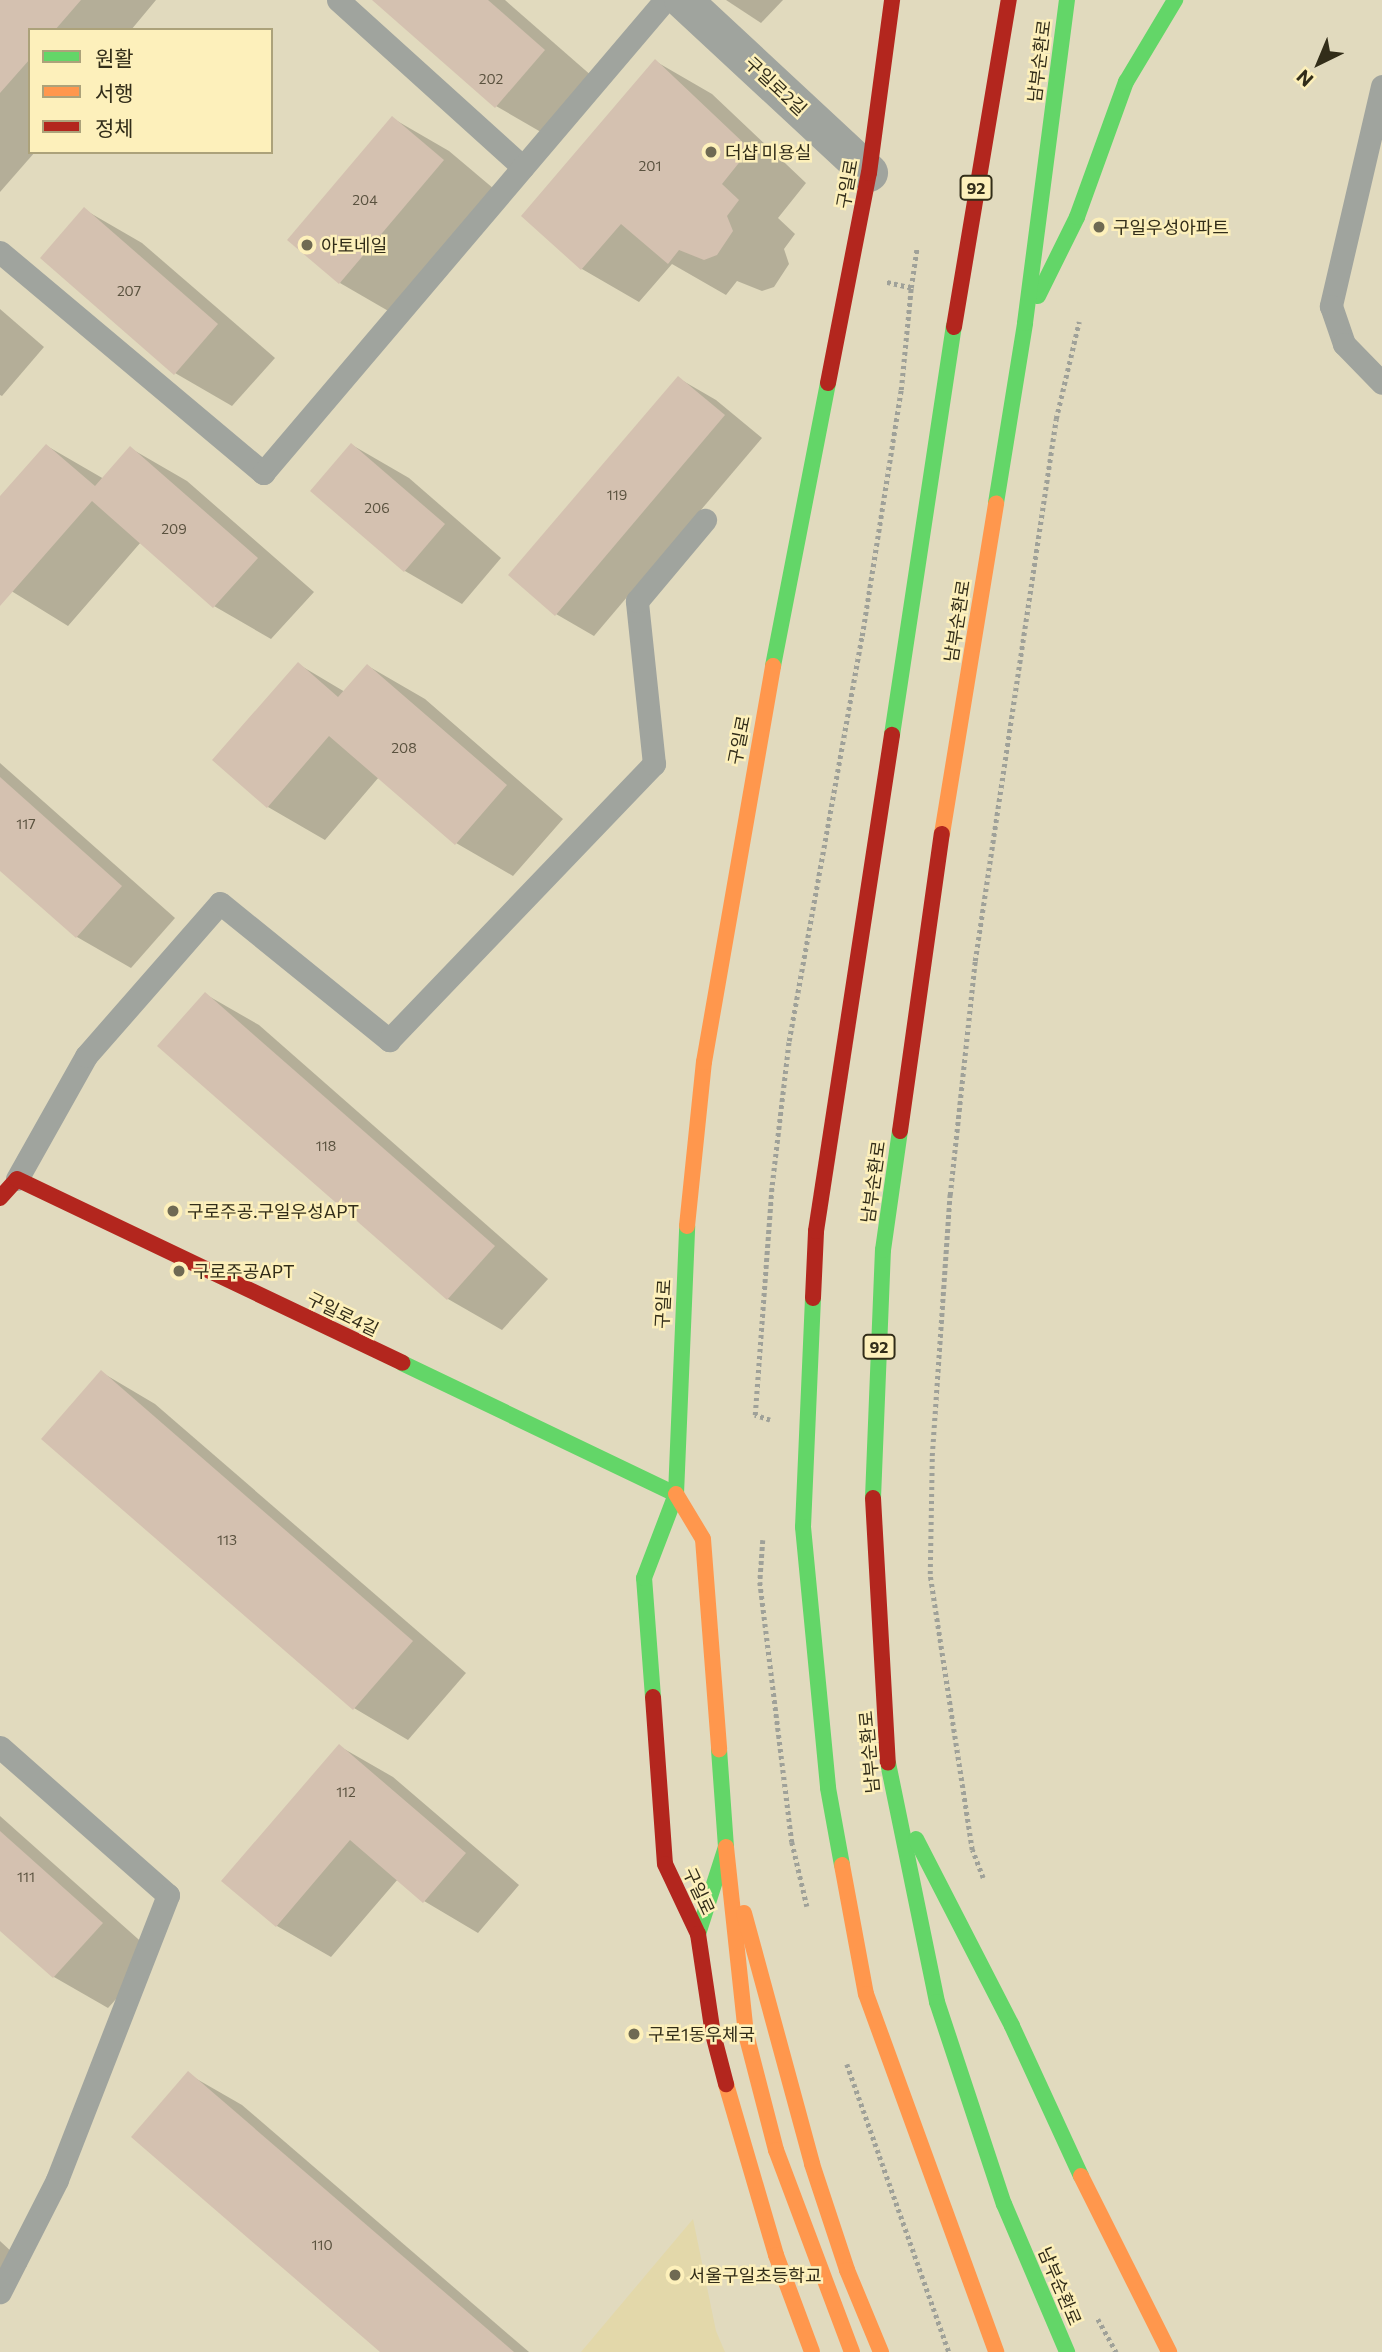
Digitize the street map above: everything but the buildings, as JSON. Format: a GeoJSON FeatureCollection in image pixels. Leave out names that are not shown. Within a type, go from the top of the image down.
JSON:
{"type":"FeatureCollection","features":[{"type":"Feature","properties":{"kind":"main road","name":"구일로"},"geometry":{"type":"LineString","coordinates":[[812,2352],[776,2255],[744,2150],[713,2034],[698,1934],[664,1864],[644,1578],[676,1494],[687,1218],[704,1062],[750,787],[869,173],[889,49],[891,0]]}},
{"type":"Feature","properties":{"kind":"main road","name":"92"},"geometry":{"type":"LineString","coordinates":[[996,2352],[866,1994],[828,1788],[803,1527],[816,1231],[960,280],[1009,0]]}},
{"type":"Feature","properties":{"kind":"main road","name":"남부순환로"},"geometry":{"type":"LineString","coordinates":[[1066,0],[1025,323],[948,795],[883,1250],[872,1524],[889,1781],[937,2002],[1004,2204],[1067,2352]]}},
{"type":"Feature","properties":{"kind":"main road"},"geometry":{"type":"LineString","coordinates":[[1025,323],[1077,217],[1126,82],[1175,0]]}},
{"type":"Feature","properties":{"kind":"main road"},"geometry":{"type":"LineString","coordinates":[[0,1198],[17,1179]]}},
{"type":"Feature","properties":{"kind":"main road","name":"구일로4길"},"geometry":{"type":"LineString","coordinates":[[17,1179],[676,1494]]}},
{"type":"Feature","properties":{"kind":"main road","name":"구일로"},"geometry":{"type":"LineString","coordinates":[[676,1494],[703,1539],[726,1847],[698,1934]]}},
{"type":"Feature","properties":{"kind":"main road"},"geometry":{"type":"LineString","coordinates":[[889,1781],[1169,2352]]}},
{"type":"Feature","properties":{"kind":"main road"},"geometry":{"type":"LineString","coordinates":[[726,1847],[746,2034],[776,2150],[852,2352]]}},
{"type":"Feature","properties":{"kind":"main road"},"geometry":{"type":"LineString","coordinates":[[726,1847],[811,2164],[846,2270],[881,2352]]}},
{"type":"Feature","properties":{"kind":"street","name":"구일로2길"},"geometry":{"type":"LineString","coordinates":[[683,0],[869,173]]}},
{"type":"Feature","properties":{"kind":"lane"},"geometry":{"type":"LineString","coordinates":[[338,0],[523,167]]}},
{"type":"Feature","properties":{"kind":"lane"},"geometry":{"type":"LineString","coordinates":[[0,252],[263,473],[665,0]]}},
{"type":"Feature","properties":{"kind":"lane"},"geometry":{"type":"LineString","coordinates":[[1382,86],[1331,306],[1344,344],[1382,383]]}},
{"type":"Feature","properties":{"kind":"lane"},"geometry":{"type":"LineString","coordinates":[[17,1179],[86,1056],[220,904],[389,1040],[654,764],[637,601],[705,520]]}},
{"type":"Feature","properties":{"kind":"lane"},"geometry":{"type":"LineString","coordinates":[[0,1747],[168,1895],[57,2180],[0,2292]]}},
{"type":"Feature","properties":{"kind":"path"},"geometry":{"type":"LineString","coordinates":[[911,288],[917,247]]}},
{"type":"Feature","properties":{"kind":"path"},"geometry":{"type":"LineString","coordinates":[[988,1889],[972,1850],[930,1574],[932,1456],[950,1195],[975,961],[1056,418],[1079,322]]}},
{"type":"Feature","properties":{"kind":"shaded area","name":"서울구일초등학교"},"geometry":{"type":"Polygon","coordinates":[[[693,2219],[716,2331],[725,2352],[581,2352],[693,2219]]]}},
{"type":"Feature","properties":{"kind":"traffic: fast"},"geometry":{"type":"LineString","coordinates":[[996,503],[1025,323],[1067,0]]}},
{"type":"Feature","properties":{"kind":"traffic: fast"},"geometry":{"type":"LineString","coordinates":[[1038,296],[1077,217],[1126,82],[1175,0]]}},
{"type":"Feature","properties":{"kind":"traffic: fast"},"geometry":{"type":"LineString","coordinates":[[892,735],[954,327]]}},
{"type":"Feature","properties":{"kind":"traffic: fast"},"geometry":{"type":"LineString","coordinates":[[773,666],[828,383]]}},
{"type":"Feature","properties":{"kind":"traffic: fast"},"geometry":{"type":"LineString","coordinates":[[873,1498],[883,1250],[900,1131]]}},
{"type":"Feature","properties":{"kind":"traffic: fast"},"geometry":{"type":"LineString","coordinates":[[653,1697],[644,1578],[676,1494],[687,1226]]}},
{"type":"Feature","properties":{"kind":"traffic: fast"},"geometry":{"type":"LineString","coordinates":[[813,1298],[803,1527],[828,1788],[842,1865]]}},
{"type":"Feature","properties":{"kind":"traffic: fast"},"geometry":{"type":"LineString","coordinates":[[402,1363],[676,1494]]}},
{"type":"Feature","properties":{"kind":"traffic: fast"},"geometry":{"type":"LineString","coordinates":[[698,1934],[726,1847],[719,1749]]}},
{"type":"Feature","properties":{"kind":"traffic: fast"},"geometry":{"type":"LineString","coordinates":[[888,1763],[937,2002],[1004,2204],[1067,2352]]}},
{"type":"Feature","properties":{"kind":"traffic: fast"},"geometry":{"type":"LineString","coordinates":[[916,1839],[1012,2026],[1081,2176]]}},
{"type":"Feature","properties":{"kind":"traffic: slow"},"geometry":{"type":"LineString","coordinates":[[942,834],[996,503]]}},
{"type":"Feature","properties":{"kind":"traffic: slow"},"geometry":{"type":"LineString","coordinates":[[687,1226],[704,1062],[773,666]]}},
{"type":"Feature","properties":{"kind":"traffic: slow"},"geometry":{"type":"LineString","coordinates":[[676,1494],[703,1539],[719,1749]]}},
{"type":"Feature","properties":{"kind":"traffic: slow"},"geometry":{"type":"LineString","coordinates":[[726,1847],[746,2034],[776,2150],[852,2352]]}},
{"type":"Feature","properties":{"kind":"traffic: slow"},"geometry":{"type":"LineString","coordinates":[[842,1865],[866,1994],[996,2352]]}},
{"type":"Feature","properties":{"kind":"traffic: slow"},"geometry":{"type":"LineString","coordinates":[[744,1913],[812,2164],[847,2270],[881,2352]]}},
{"type":"Feature","properties":{"kind":"traffic: slow"},"geometry":{"type":"LineString","coordinates":[[726,2084],[776,2255],[812,2352]]}},
{"type":"Feature","properties":{"kind":"traffic: slow"},"geometry":{"type":"LineString","coordinates":[[1081,2176],[1169,2352]]}},
{"type":"Feature","properties":{"kind":"traffic: jam"},"geometry":{"type":"LineString","coordinates":[[828,383],[869,173],[892,0]]}},
{"type":"Feature","properties":{"kind":"traffic: jam"},"geometry":{"type":"LineString","coordinates":[[954,327],[1009,0]]}},
{"type":"Feature","properties":{"kind":"traffic: jam"},"geometry":{"type":"LineString","coordinates":[[813,1298],[816,1231],[892,735]]}},
{"type":"Feature","properties":{"kind":"traffic: jam"},"geometry":{"type":"LineString","coordinates":[[900,1131],[942,834]]}},
{"type":"Feature","properties":{"kind":"traffic: jam"},"geometry":{"type":"LineString","coordinates":[[0,1198],[17,1179],[402,1363]]}},
{"type":"Feature","properties":{"kind":"traffic: jam"},"geometry":{"type":"LineString","coordinates":[[873,1498],[888,1763]]}},
{"type":"Feature","properties":{"kind":"traffic: jam"},"geometry":{"type":"LineString","coordinates":[[653,1697],[665,1864],[698,1934],[713,2034],[726,2084]]}},
{"type":"Feature","properties":{"kind":"place","name":"더샵 미용실"},"geometry":{"type":"Point","coordinates":[711,152]}},
{"type":"Feature","properties":{"kind":"place","name":"구일우성아파트"},"geometry":{"type":"Point","coordinates":[1099,227]}},
{"type":"Feature","properties":{"kind":"place","name":"아토네일"},"geometry":{"type":"Point","coordinates":[307,245]}},
{"type":"Feature","properties":{"kind":"place","name":"구로주공.구일우성APT"},"geometry":{"type":"Point","coordinates":[173,1211]}},
{"type":"Feature","properties":{"kind":"place","name":"구로주공APT"},"geometry":{"type":"Point","coordinates":[179,1271]}},
{"type":"Feature","properties":{"kind":"place","name":"구로1동우체국"},"geometry":{"type":"Point","coordinates":[634,2034]}},
{"type":"Feature","properties":{"kind":"place","name":"서울구일초등학교"},"geometry":{"type":"Point","coordinates":[675,2275]}}]}
